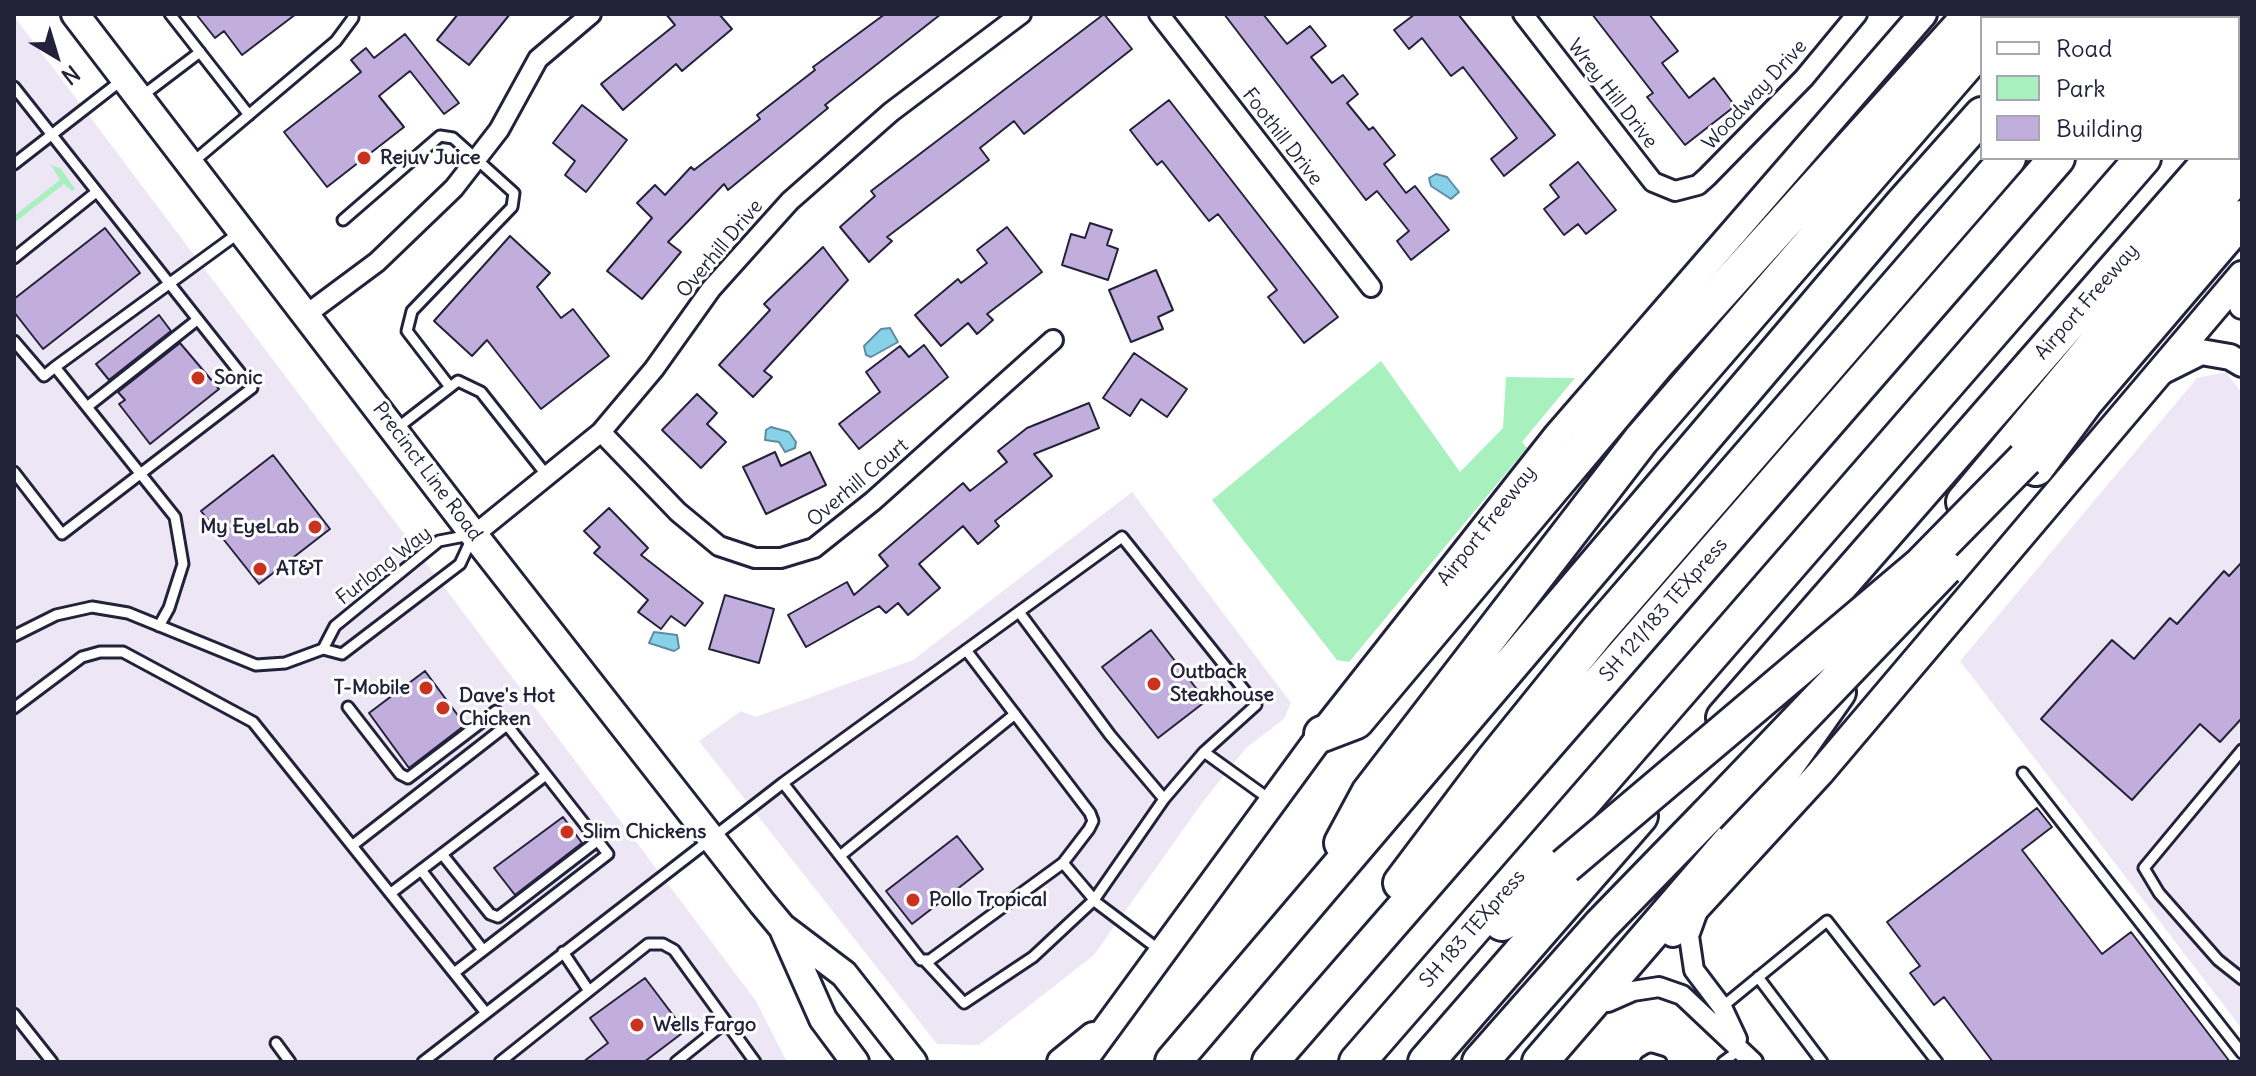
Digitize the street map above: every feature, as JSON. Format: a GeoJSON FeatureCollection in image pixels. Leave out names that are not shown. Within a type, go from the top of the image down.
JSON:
{"type":"FeatureCollection","features":[{"type":"Feature","properties":{"kind":"highway"},"geometry":{"type":"LineString","coordinates":[[1322,734],[1356,721],[1657,363],[1972,14]]}},
{"type":"Feature","properties":{"kind":"highway"},"geometry":{"type":"LineString","coordinates":[[1316,891],[1369,793],[1574,524],[1641,440],[1980,48]]}},
{"type":"Feature","properties":{"kind":"highway"},"geometry":{"type":"LineString","coordinates":[[1173,1062],[1980,117]]}},
{"type":"Feature","properties":{"kind":"highway"},"geometry":{"type":"LineString","coordinates":[[1335,988],[1411,867],[1560,678],[2006,160]]}},
{"type":"Feature","properties":{"kind":"highway","name":"SH 121/183 TEXpress"},"geometry":{"type":"LineString","coordinates":[[1270,1062],[2055,160]]}},
{"type":"Feature","properties":{"kind":"highway","name":"SH 183 TEXpress"},"geometry":{"type":"LineString","coordinates":[[1357,1062],[2141,160]]}},
{"type":"Feature","properties":{"kind":"highway","name":"Airport Freeway"},"geometry":{"type":"LineString","coordinates":[[1426,1062],[2211,160]]}},
{"type":"Feature","properties":{"kind":"highway"},"geometry":{"type":"LineString","coordinates":[[1540,1062],[1743,827],[1803,745],[1954,514],[2242,169]]}},
{"type":"Feature","properties":{"kind":"highway"},"geometry":{"type":"LineString","coordinates":[[1480,1062],[1601,925],[1707,816],[2030,464],[2242,218]]}},
{"type":"Feature","properties":{"kind":"highway"},"geometry":{"type":"LineString","coordinates":[[1389,1025],[1565,866],[1921,565],[2030,464]]}},
{"type":"Feature","properties":{"kind":"main road","name":"Precinct Line Road"},"geometry":{"type":"LineString","coordinates":[[75,14],[474,535],[782,927],[823,1019],[855,1062]]}},
{"type":"Feature","properties":{"kind":"main road","name":"Airport Freeway"},"geometry":{"type":"LineString","coordinates":[[1082,1062],[1164,954],[1322,734],[1557,436],[1923,14]]}},
{"type":"Feature","properties":{"kind":"main road"},"geometry":{"type":"LineString","coordinates":[[1554,1062],[1820,773],[2242,275]]}},
{"type":"Feature","properties":{"kind":"main road","name":"Precinct Line Road"},"geometry":{"type":"LineString","coordinates":[[782,927],[844,974],[913,1062]]}},
{"type":"Feature","properties":{"kind":"main road"},"geometry":{"type":"LineString","coordinates":[[1061,1062],[1114,1019]]}},
{"type":"Feature","properties":{"kind":"street"},"geometry":{"type":"LineString","coordinates":[[307,314],[377,262],[454,188],[499,130],[538,59],[591,14]]}},
{"type":"Feature","properties":{"kind":"street","name":"Overhill Drive"},"geometry":{"type":"LineString","coordinates":[[474,535],[601,432],[654,369],[711,289],[790,201],[891,112],[1021,14]]}},
{"type":"Feature","properties":{"kind":"street","name":"Foothill Drive"},"geometry":{"type":"LineString","coordinates":[[1159,14],[1371,287]]}},
{"type":"Feature","properties":{"kind":"street","name":"Wrey Hill Drive"},"geometry":{"type":"LineString","coordinates":[[1523,14],[1653,182],[1675,191]]}},
{"type":"Feature","properties":{"kind":"street","name":"Woodway Drive"},"geometry":{"type":"LineString","coordinates":[[1675,191],[1687,190],[1707,177],[1804,78],[1857,14]]}},
{"type":"Feature","properties":{"kind":"street"},"geometry":{"type":"LineString","coordinates":[[2242,295],[2242,306]]}},
{"type":"Feature","properties":{"kind":"street","name":"Overhill Court"},"geometry":{"type":"LineString","coordinates":[[601,432],[678,512],[719,546],[755,558],[781,558],[814,548],[826,539],[1053,340]]}},
{"type":"Feature","properties":{"kind":"street"},"geometry":{"type":"LineString","coordinates":[[2158,374],[2180,360],[2201,352],[2230,357],[2242,364]]}},
{"type":"Feature","properties":{"kind":"street"},"geometry":{"type":"LineString","coordinates":[[1702,901],[1689,936],[1694,970],[1722,1007],[1747,1055]]}},
{"type":"Feature","properties":{"kind":"street"},"geometry":{"type":"LineString","coordinates":[[1608,1002],[1633,991],[1662,988],[1682,995],[1747,1055]]}},
{"type":"Feature","properties":{"kind":"lane"},"geometry":{"type":"LineString","coordinates":[[170,14],[249,115]]}},
{"type":"Feature","properties":{"kind":"lane"},"geometry":{"type":"LineString","coordinates":[[191,164],[336,41],[353,14]]}},
{"type":"Feature","properties":{"kind":"lane"},"geometry":{"type":"LineString","coordinates":[[14,164],[50,136],[200,52]]}},
{"type":"Feature","properties":{"kind":"lane"},"geometry":{"type":"LineString","coordinates":[[14,87],[252,388],[62,534],[14,472]]}},
{"type":"Feature","properties":{"kind":"lane"},"geometry":{"type":"LineString","coordinates":[[343,220],[440,136],[453,138],[514,193],[512,207],[412,311],[407,331],[450,387]]}},
{"type":"Feature","properties":{"kind":"lane"},"geometry":{"type":"LineString","coordinates":[[14,258],[95,193]]}},
{"type":"Feature","properties":{"kind":"lane"},"geometry":{"type":"LineString","coordinates":[[14,341],[44,376],[242,230]]}},
{"type":"Feature","properties":{"kind":"lane"},"geometry":{"type":"LineString","coordinates":[[87,407],[197,320]]}},
{"type":"Feature","properties":{"kind":"lane"},"geometry":{"type":"LineString","coordinates":[[55,367],[175,517],[183,564],[176,590],[159,626]]}},
{"type":"Feature","properties":{"kind":"lane"},"geometry":{"type":"LineString","coordinates":[[395,430],[458,381],[481,392],[548,477]]}},
{"type":"Feature","properties":{"kind":"lane"},"geometry":{"type":"LineString","coordinates":[[14,636],[56,615],[92,607],[128,613],[256,665],[285,663],[323,649],[342,654],[460,564],[474,535]]}},
{"type":"Feature","properties":{"kind":"lane","name":"Furlong Way"},"geometry":{"type":"LineString","coordinates":[[323,649],[335,626],[439,541],[474,535]]}},
{"type":"Feature","properties":{"kind":"lane"},"geometry":{"type":"LineString","coordinates":[[423,1062],[710,836],[966,650],[1019,612],[1122,537],[1256,705],[1204,752],[1164,799],[1094,900],[1033,957],[964,1003],[921,960],[783,783]]}},
{"type":"Feature","properties":{"kind":"lane"},"geometry":{"type":"LineString","coordinates":[[1019,612],[1110,735],[1164,799]]}},
{"type":"Feature","properties":{"kind":"lane"},"geometry":{"type":"LineString","coordinates":[[926,962],[1063,863],[1093,821],[966,650]]}},
{"type":"Feature","properties":{"kind":"lane"},"geometry":{"type":"LineString","coordinates":[[14,708],[82,657],[100,652],[123,652],[253,722],[486,1013]]}},
{"type":"Feature","properties":{"kind":"lane"},"geometry":{"type":"LineString","coordinates":[[348,707],[400,774],[408,778],[496,711]]}},
{"type":"Feature","properties":{"kind":"lane"},"geometry":{"type":"LineString","coordinates":[[840,856],[1015,714]]}},
{"type":"Feature","properties":{"kind":"lane"},"geometry":{"type":"LineString","coordinates":[[353,845],[507,725],[608,854],[454,973]]}},
{"type":"Feature","properties":{"kind":"lane"},"geometry":{"type":"LineString","coordinates":[[2242,750],[2144,868],[2159,893],[2198,938],[2218,960],[2242,979]]}},
{"type":"Feature","properties":{"kind":"lane"},"geometry":{"type":"LineString","coordinates":[[1204,752],[1274,803]]}},
{"type":"Feature","properties":{"kind":"lane"},"geometry":{"type":"LineString","coordinates":[[2023,773],[2242,1053]]}},
{"type":"Feature","properties":{"kind":"lane"},"geometry":{"type":"LineString","coordinates":[[391,893],[546,775]]}},
{"type":"Feature","properties":{"kind":"lane"},"geometry":{"type":"LineString","coordinates":[[442,854],[490,914],[498,917],[597,841]]}},
{"type":"Feature","properties":{"kind":"lane"},"geometry":{"type":"LineString","coordinates":[[1063,863],[1094,900],[1164,954]]}},
{"type":"Feature","properties":{"kind":"lane"},"geometry":{"type":"LineString","coordinates":[[421,870],[483,950]]}},
{"type":"Feature","properties":{"kind":"lane"},"geometry":{"type":"LineString","coordinates":[[1722,1007],[1827,921],[1937,1062]]}},
{"type":"Feature","properties":{"kind":"lane"},"geometry":{"type":"LineString","coordinates":[[500,1062],[648,944],[663,944],[674,950],[755,1062]]}},
{"type":"Feature","properties":{"kind":"lane"},"geometry":{"type":"LineString","coordinates":[[563,952],[589,991]]}},
{"type":"Feature","properties":{"kind":"lane"},"geometry":{"type":"LineString","coordinates":[[1758,977],[1822,1062]]}},
{"type":"Feature","properties":{"kind":"lane"},"geometry":{"type":"LineString","coordinates":[[14,1014],[52,1062]]}},
{"type":"Feature","properties":{"kind":"lane"},"geometry":{"type":"LineString","coordinates":[[676,1062],[726,1022]]}},
{"type":"Feature","properties":{"kind":"lane"},"geometry":{"type":"LineString","coordinates":[[276,1043],[290,1062]]}},
{"type":"Feature","properties":{"kind":"lane"},"geometry":{"type":"LineString","coordinates":[[437,1051],[446,1062]]}},
{"type":"Feature","properties":{"kind":"lane"},"geometry":{"type":"LineString","coordinates":[[1723,1062],[1747,1055]]}},
{"type":"Feature","properties":{"kind":"lane"},"geometry":{"type":"LineString","coordinates":[[1646,1062],[1651,1059],[1661,1062]]}},
{"type":"Feature","properties":{"kind":"shaded area"},"geometry":{"type":"Polygon","coordinates":[[[14,16],[756,1001],[787,1062],[14,1062],[14,16]]]}},
{"type":"Feature","properties":{"kind":"shaded area"},"geometry":{"type":"Polygon","coordinates":[[[2226,372],[2242,393],[2242,1029],[1960,661],[2197,378],[2226,372]]]}},
{"type":"Feature","properties":{"kind":"shaded area"},"geometry":{"type":"Polygon","coordinates":[[[1132,492],[1291,703],[1284,719],[1246,748],[1202,803],[1094,955],[979,1045],[937,1044],[699,741],[741,711],[756,717],[913,660],[1132,492]]]}},
{"type":"Feature","properties":{"kind":"green space"},"geometry":{"type":"Polygon","coordinates":[[[51,165],[61,169],[75,189],[72,191],[64,184],[14,223],[14,216],[60,180],[51,165]]]}},
{"type":"Feature","properties":{"kind":"green space"},"geometry":{"type":"Polygon","coordinates":[[[1381,361],[1460,472],[1503,428],[1506,377],[1575,378],[1522,442],[1527,448],[1349,662],[1337,660],[1212,500],[1381,361]]]}},
{"type":"Feature","properties":{"kind":"water"},"geometry":{"type":"Polygon","coordinates":[[[1436,174],[1447,177],[1459,192],[1451,199],[1431,186],[1429,178],[1436,174]]]}},
{"type":"Feature","properties":{"kind":"water"},"geometry":{"type":"Polygon","coordinates":[[[890,328],[898,342],[871,357],[866,355],[864,346],[881,329],[890,328]]]}},
{"type":"Feature","properties":{"kind":"water"},"geometry":{"type":"Polygon","coordinates":[[[771,427],[789,432],[796,442],[795,448],[785,452],[779,442],[765,440],[766,430],[771,427]]]}},
{"type":"Feature","properties":{"kind":"water"},"geometry":{"type":"Polygon","coordinates":[[[654,632],[677,635],[679,648],[674,651],[649,643],[654,632]]]}},
{"type":"Feature","properties":{"kind":"building"},"geometry":{"type":"Polygon","coordinates":[[[196,14],[296,14],[242,55],[224,31],[215,38],[196,14]]]}},
{"type":"Feature","properties":{"kind":"building"},"geometry":{"type":"Polygon","coordinates":[[[458,14],[510,14],[469,65],[437,40],[458,14]]]}},
{"type":"Feature","properties":{"kind":"building"},"geometry":{"type":"Polygon","coordinates":[[[666,14],[719,14],[732,29],[682,71],[676,64],[623,110],[601,84],[675,25],[666,14]]]}},
{"type":"Feature","properties":{"kind":"building"},"geometry":{"type":"Polygon","coordinates":[[[885,14],[941,14],[825,105],[828,108],[728,190],[724,184],[668,242],[681,252],[642,299],[607,271],[652,218],[637,203],[655,185],[665,195],[691,167],[694,170],[760,119],[757,115],[815,70],[813,67],[885,14]]]}},
{"type":"Feature","properties":{"kind":"building"},"geometry":{"type":"Polygon","coordinates":[[[1104,14],[1132,49],[1024,134],[1014,121],[980,148],[989,160],[887,237],[892,241],[869,262],[840,227],[875,196],[871,191],[1104,14]]]}},
{"type":"Feature","properties":{"kind":"building"},"geometry":{"type":"Polygon","coordinates":[[[1224,14],[1263,14],[1287,44],[1310,26],[1326,46],[1311,57],[1332,83],[1343,75],[1358,94],[1347,103],[1369,130],[1373,127],[1395,155],[1384,164],[1406,193],[1415,186],[1449,230],[1411,260],[1397,241],[1409,231],[1377,191],[1366,200],[1224,14]]]}},
{"type":"Feature","properties":{"kind":"building"},"geometry":{"type":"Polygon","coordinates":[[[1415,14],[1458,14],[1555,135],[1504,176],[1491,159],[1517,138],[1463,67],[1451,76],[1422,38],[1409,49],[1394,30],[1415,14]]]}},
{"type":"Feature","properties":{"kind":"building"},"geometry":{"type":"Polygon","coordinates":[[[1592,14],[1649,14],[1678,51],[1662,63],[1689,98],[1714,78],[1735,106],[1685,145],[1647,97],[1653,93],[1592,14]]]}},
{"type":"Feature","properties":{"kind":"building"},"geometry":{"type":"Polygon","coordinates":[[[405,34],[459,103],[444,114],[410,71],[379,96],[404,127],[327,187],[284,132],[361,72],[351,60],[366,48],[374,58],[405,34]]]}},
{"type":"Feature","properties":{"kind":"building"},"geometry":{"type":"Polygon","coordinates":[[[1169,100],[1338,317],[1304,343],[1268,297],[1277,290],[1218,214],[1209,221],[1162,161],[1157,165],[1130,130],[1169,100]]]}},
{"type":"Feature","properties":{"kind":"building"},"geometry":{"type":"Polygon","coordinates":[[[582,105],[627,140],[586,192],[565,175],[575,161],[553,143],[582,105]]]}},
{"type":"Feature","properties":{"kind":"building"},"geometry":{"type":"Polygon","coordinates":[[[1578,162],[1616,210],[1586,234],[1578,224],[1564,235],[1544,209],[1559,197],[1550,185],[1578,162]]]}},
{"type":"Feature","properties":{"kind":"building"},"geometry":{"type":"Polygon","coordinates":[[[1090,223],[1112,230],[1107,245],[1118,249],[1108,280],[1062,265],[1071,234],[1085,238],[1090,223]]]}},
{"type":"Feature","properties":{"kind":"building"},"geometry":{"type":"Polygon","coordinates":[[[1007,227],[1042,272],[987,314],[993,320],[977,334],[968,323],[941,346],[915,315],[958,279],[961,283],[987,263],[977,250],[1007,227]]]}},
{"type":"Feature","properties":{"kind":"building"},"geometry":{"type":"Polygon","coordinates":[[[105,228],[140,273],[43,349],[14,312],[14,299],[105,228]]]}},
{"type":"Feature","properties":{"kind":"building"},"geometry":{"type":"Polygon","coordinates":[[[510,236],[550,273],[537,287],[561,318],[573,309],[609,356],[541,409],[487,340],[472,356],[434,321],[510,236]]]}},
{"type":"Feature","properties":{"kind":"building"},"geometry":{"type":"Polygon","coordinates":[[[823,247],[848,280],[764,371],[772,377],[753,397],[719,365],[770,310],[764,304],[823,247]]]}},
{"type":"Feature","properties":{"kind":"building"},"geometry":{"type":"Polygon","coordinates":[[[1156,270],[1173,310],[1158,317],[1163,329],[1131,342],[1109,290],[1156,270]]]}},
{"type":"Feature","properties":{"kind":"building"},"geometry":{"type":"Polygon","coordinates":[[[159,315],[171,331],[109,380],[96,364],[159,315]]]}},
{"type":"Feature","properties":{"kind":"building"},"geometry":{"type":"Polygon","coordinates":[[[180,343],[219,389],[150,444],[119,404],[125,400],[118,392],[180,343]]]}},
{"type":"Feature","properties":{"kind":"building"},"geometry":{"type":"Polygon","coordinates":[[[924,345],[948,377],[859,449],[839,424],[880,392],[866,372],[900,346],[909,357],[924,345]]]}},
{"type":"Feature","properties":{"kind":"building"},"geometry":{"type":"Polygon","coordinates":[[[1134,353],[1187,389],[1167,417],[1141,399],[1130,416],[1103,398],[1134,353]]]}},
{"type":"Feature","properties":{"kind":"building"},"geometry":{"type":"Polygon","coordinates":[[[697,394],[717,413],[707,424],[726,442],[701,468],[662,430],[697,394]]]}},
{"type":"Feature","properties":{"kind":"building"},"geometry":{"type":"Polygon","coordinates":[[[1089,403],[1099,428],[1034,454],[1052,476],[995,521],[999,526],[978,544],[963,526],[919,564],[940,588],[908,615],[898,603],[886,613],[879,606],[806,647],[788,615],[847,582],[854,595],[888,566],[879,555],[963,483],[970,491],[1007,462],[998,451],[1027,428],[1089,403]]]}},
{"type":"Feature","properties":{"kind":"building"},"geometry":{"type":"Polygon","coordinates":[[[775,452],[781,466],[810,452],[826,485],[766,514],[743,467],[775,452]]]}},
{"type":"Feature","properties":{"kind":"building"},"geometry":{"type":"Polygon","coordinates":[[[273,455],[330,529],[259,584],[201,511],[273,455]]]}},
{"type":"Feature","properties":{"kind":"building"},"geometry":{"type":"Polygon","coordinates":[[[609,508],[648,548],[641,555],[703,603],[685,626],[671,616],[661,629],[638,612],[648,600],[594,553],[600,547],[584,531],[609,508]]]}},
{"type":"Feature","properties":{"kind":"building"},"geometry":{"type":"Polygon","coordinates":[[[2242,562],[2242,718],[2220,742],[2200,724],[2132,800],[2041,719],[2112,640],[2134,659],[2170,618],[2177,624],[2224,571],[2229,576],[2242,562]]]}},
{"type":"Feature","properties":{"kind":"building"},"geometry":{"type":"Polygon","coordinates":[[[725,595],[774,609],[759,663],[709,649],[725,595]]]}},
{"type":"Feature","properties":{"kind":"building","name":"Outback Steakhouse"},"geometry":{"type":"Polygon","coordinates":[[[1151,630],[1206,701],[1158,738],[1102,667],[1151,630]]]}},
{"type":"Feature","properties":{"kind":"building"},"geometry":{"type":"Polygon","coordinates":[[[425,671],[465,725],[409,768],[369,713],[425,671]]]}},
{"type":"Feature","properties":{"kind":"building"},"geometry":{"type":"Polygon","coordinates":[[[2037,808],[2052,827],[2022,850],[2102,954],[2131,932],[2230,1062],[1993,1062],[1944,997],[1934,1005],[1910,973],[1920,966],[1887,922],[2037,808]]]}},
{"type":"Feature","properties":{"kind":"building"},"geometry":{"type":"Polygon","coordinates":[[[563,817],[582,843],[515,895],[494,868],[563,817]]]}},
{"type":"Feature","properties":{"kind":"building"},"geometry":{"type":"Polygon","coordinates":[[[957,836],[983,869],[912,924],[886,891],[957,836]]]}},
{"type":"Feature","properties":{"kind":"building","name":"Wells Fargo"},"geometry":{"type":"Polygon","coordinates":[[[645,978],[685,1031],[644,1062],[583,1062],[608,1043],[590,1018],[645,978]]]}},
{"type":"Feature","properties":{"kind":"place","name":"Rejuv Juice"},"geometry":{"type":"Point","coordinates":[364,158]}},
{"type":"Feature","properties":{"kind":"place","name":"Sonic"},"geometry":{"type":"Point","coordinates":[198,378]}},
{"type":"Feature","properties":{"kind":"place","name":"My EyeLab"},"geometry":{"type":"Point","coordinates":[315,527]}},
{"type":"Feature","properties":{"kind":"place","name":"AT&T"},"geometry":{"type":"Point","coordinates":[260,569]}},
{"type":"Feature","properties":{"kind":"place","name":"Outback Steakhouse"},"geometry":{"type":"Point","coordinates":[1154,684]}},
{"type":"Feature","properties":{"kind":"place","name":"T-Mobile"},"geometry":{"type":"Point","coordinates":[426,688]}},
{"type":"Feature","properties":{"kind":"place","name":"Dave's Hot Chicken"},"geometry":{"type":"Point","coordinates":[443,708]}},
{"type":"Feature","properties":{"kind":"place","name":"Slim Chickens"},"geometry":{"type":"Point","coordinates":[567,832]}},
{"type":"Feature","properties":{"kind":"place","name":"Pollo Tropical"},"geometry":{"type":"Point","coordinates":[913,900]}},
{"type":"Feature","properties":{"kind":"place","name":"Wells Fargo"},"geometry":{"type":"Point","coordinates":[637,1025]}}]}
